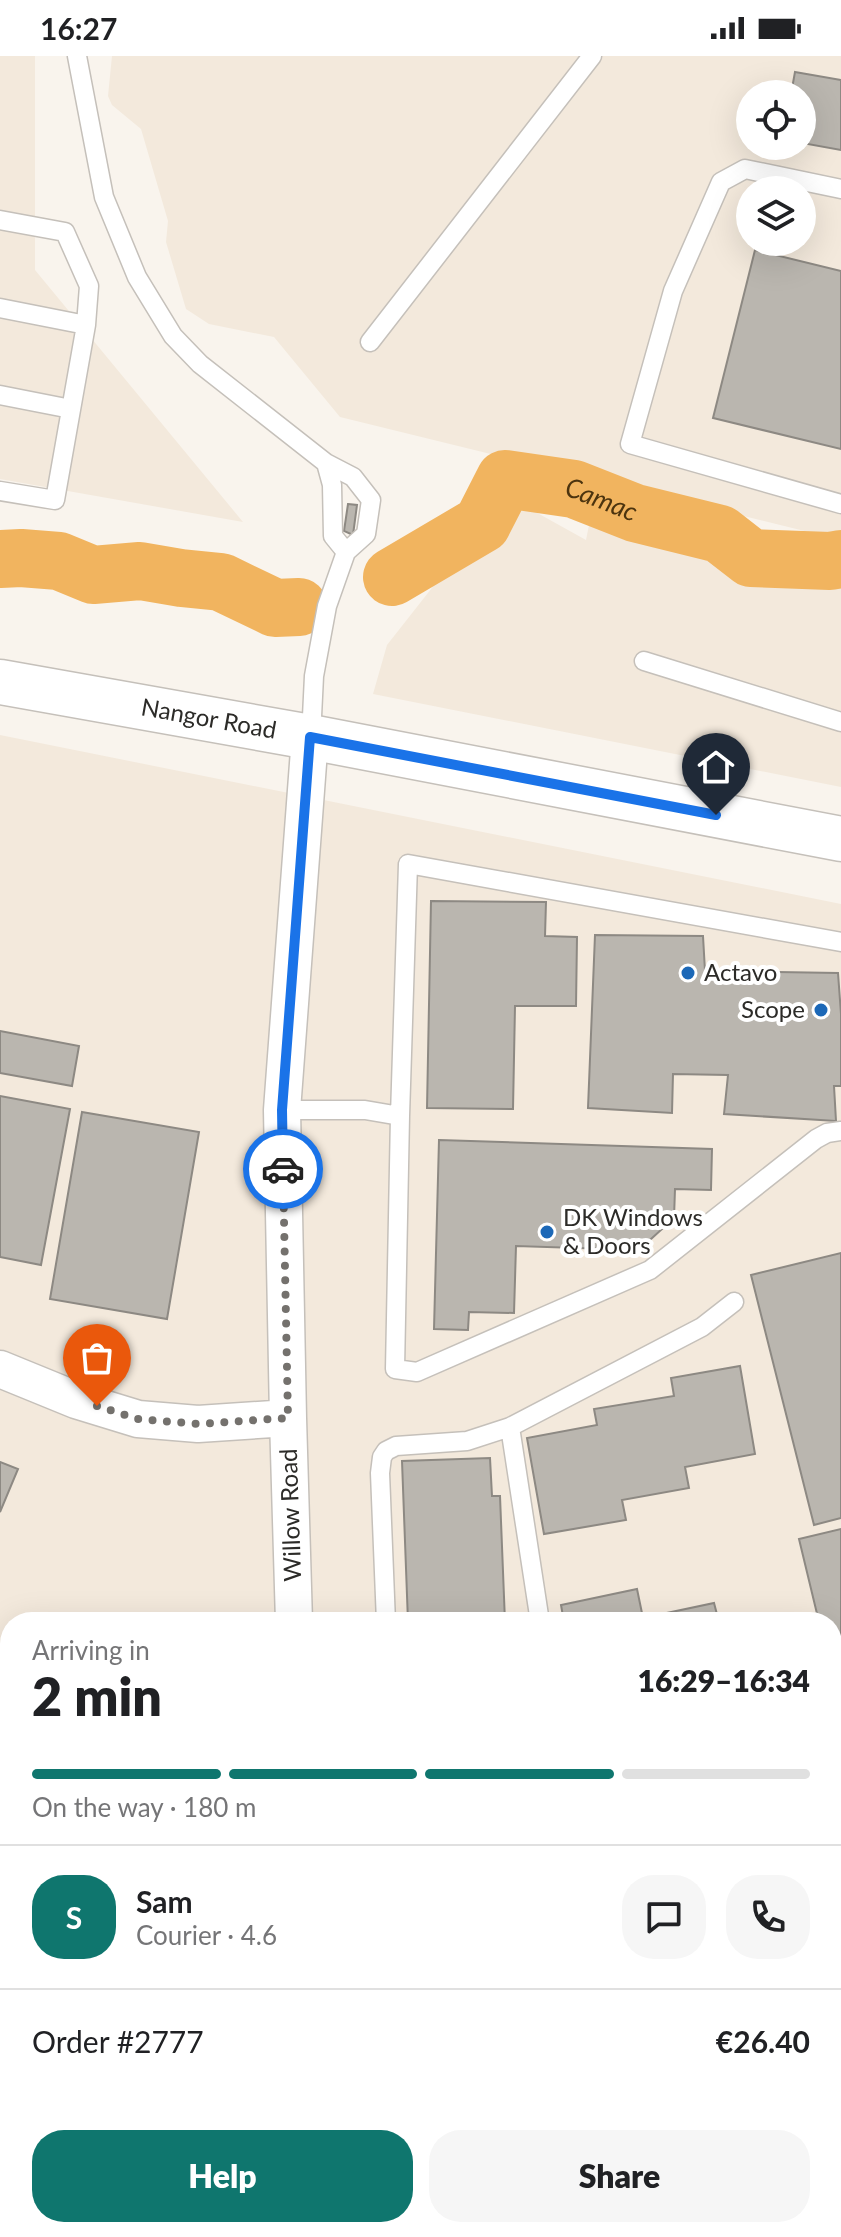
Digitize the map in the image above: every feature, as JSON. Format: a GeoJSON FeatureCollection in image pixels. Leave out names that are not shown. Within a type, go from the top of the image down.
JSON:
{"type":"FeatureCollection","features":[{"type":"Feature","properties":{"kind":"main road","name":"Nangor Road"},"geometry":{"type":"LineString","coordinates":[[0,682],[310,737],[841,839]]}},
{"type":"Feature","properties":{"kind":"street","name":"Willow Road"},"geometry":{"type":"LineString","coordinates":[[294,1612],[282,1110],[310,737]]}},
{"type":"Feature","properties":{"kind":"street"},"geometry":{"type":"LineString","coordinates":[[0,1369],[76,1400],[138,1419],[198,1424],[288,1418]]}},
{"type":"Feature","properties":{"kind":"lane"},"geometry":{"type":"LineString","coordinates":[[77,56],[104,197],[137,277],[173,336],[200,364],[326,463],[353,477],[371,500],[366,534],[346,552],[327,606],[314,676],[310,737]]}},
{"type":"Feature","properties":{"kind":"lane"},"geometry":{"type":"LineString","coordinates":[[370,342],[592,56]]}},
{"type":"Feature","properties":{"kind":"lane"},"geometry":{"type":"LineString","coordinates":[[841,189],[745,169],[721,182],[673,291],[630,444],[841,504]]}},
{"type":"Feature","properties":{"kind":"lane"},"geometry":{"type":"LineString","coordinates":[[0,220],[65,232],[89,286],[86,325],[55,500],[0,491]]}},
{"type":"Feature","properties":{"kind":"lane"},"geometry":{"type":"LineString","coordinates":[[0,308],[86,325]]}},
{"type":"Feature","properties":{"kind":"lane"},"geometry":{"type":"LineString","coordinates":[[0,395],[71,409]]}},
{"type":"Feature","properties":{"kind":"lane"},"geometry":{"type":"LineString","coordinates":[[326,463],[332,485],[333,536],[346,552]]}},
{"type":"Feature","properties":{"kind":"lane"},"geometry":{"type":"LineString","coordinates":[[644,661],[841,722]]}},
{"type":"Feature","properties":{"kind":"lane"},"geometry":{"type":"LineString","coordinates":[[841,942],[408,864],[395,1369],[417,1372],[650,1270],[816,1139],[841,1131]]}},
{"type":"Feature","properties":{"kind":"lane"},"geometry":{"type":"LineString","coordinates":[[282,1110],[365,1110],[400,1116]]}},
{"type":"Feature","properties":{"kind":"lane"},"geometry":{"type":"LineString","coordinates":[[386,1612],[380,1473],[386,1451],[396,1446],[467,1441],[510,1427],[702,1327],[734,1302]]}},
{"type":"Feature","properties":{"kind":"lane"},"geometry":{"type":"LineString","coordinates":[[510,1427],[538,1612]]}},
{"type":"Feature","properties":{"kind":"shaded area"},"geometry":{"type":"Polygon","coordinates":[[[0,56],[35,56],[35,270],[243,522],[0,479],[0,56]]]}},
{"type":"Feature","properties":{"kind":"shaded area"},"geometry":{"type":"Polygon","coordinates":[[[112,56],[841,56],[841,540],[340,417],[274,337],[209,324],[186,309],[166,242],[168,221],[141,129],[112,105],[108,96],[112,56]]]}},
{"type":"Feature","properties":{"kind":"shaded area"},"geometry":{"type":"Polygon","coordinates":[[[505,495],[586,540],[590,520],[841,571],[841,787],[373,694],[387,645],[505,495]]]}},
{"type":"Feature","properties":{"kind":"shaded area"},"geometry":{"type":"Polygon","coordinates":[[[0,735],[841,904],[841,1612],[0,1612],[0,735]]]}},
{"type":"Feature","properties":{"kind":"building"},"geometry":{"type":"Polygon","coordinates":[[[795,72],[841,80],[841,150],[816,146],[816,80],[794,80],[795,72]]]}},
{"type":"Feature","properties":{"kind":"building"},"geometry":{"type":"Polygon","coordinates":[[[754,256],[780,256],[841,271],[841,449],[713,418],[754,256]]]}},
{"type":"Feature","properties":{"kind":"building"},"geometry":{"type":"Polygon","coordinates":[[[348,504],[357,505],[353,535],[344,531],[348,504]]]}},
{"type":"Feature","properties":{"kind":"building"},"geometry":{"type":"Polygon","coordinates":[[[431,901],[546,902],[545,936],[577,937],[576,1006],[515,1006],[513,1109],[427,1108],[431,901]]]}},
{"type":"Feature","properties":{"kind":"building"},"geometry":{"type":"Polygon","coordinates":[[[595,935],[703,936],[705,971],[838,973],[841,1086],[834,1086],[836,1121],[724,1114],[728,1075],[673,1074],[672,1113],[588,1108],[595,935]]]}},
{"type":"Feature","properties":{"kind":"building"},"geometry":{"type":"Polygon","coordinates":[[[0,1031],[79,1046],[72,1086],[0,1073],[0,1031]]]}},
{"type":"Feature","properties":{"kind":"building"},"geometry":{"type":"Polygon","coordinates":[[[0,1096],[70,1109],[41,1265],[0,1257],[0,1096]]]}},
{"type":"Feature","properties":{"kind":"building"},"geometry":{"type":"Polygon","coordinates":[[[82,1112],[199,1132],[167,1319],[50,1299],[82,1112]]]}},
{"type":"Feature","properties":{"kind":"building","name":"DK Windows & Doors"},"geometry":{"type":"Polygon","coordinates":[[[439,1140],[712,1149],[711,1190],[675,1189],[674,1218],[639,1250],[516,1246],[514,1313],[469,1312],[468,1330],[434,1329],[439,1140]]]}},
{"type":"Feature","properties":{"kind":"building"},"geometry":{"type":"Polygon","coordinates":[[[841,1253],[841,1518],[814,1525],[751,1275],[841,1253]]]}},
{"type":"Feature","properties":{"kind":"building"},"geometry":{"type":"Polygon","coordinates":[[[740,1366],[755,1454],[685,1467],[689,1488],[622,1500],[626,1520],[544,1534],[527,1438],[597,1425],[594,1409],[674,1396],[671,1378],[740,1366]]]}},
{"type":"Feature","properties":{"kind":"building"},"geometry":{"type":"Polygon","coordinates":[[[490,1458],[492,1496],[500,1496],[505,1612],[408,1612],[402,1461],[490,1458]]]}},
{"type":"Feature","properties":{"kind":"building"},"geometry":{"type":"Polygon","coordinates":[[[0,1462],[18,1469],[0,1512],[0,1462]]]}},
{"type":"Feature","properties":{"kind":"building"},"geometry":{"type":"Polygon","coordinates":[[[841,1529],[841,1612],[817,1612],[799,1539],[841,1529]]]}},
{"type":"Feature","properties":{"kind":"building"},"geometry":{"type":"Polygon","coordinates":[[[637,1589],[642,1612],[562,1612],[561,1605],[637,1589]]]}},
{"type":"Feature","properties":{"kind":"building"},"geometry":{"type":"Polygon","coordinates":[[[714,1603],[716,1612],[671,1612],[714,1603]]]}},
{"type":"Feature","properties":{"kind":"waterway","name":"Camac"},"geometry":{"type":"LineString","coordinates":[[392,577],[482,524],[505,479],[574,489],[635,513],[720,534],[751,558],[841,559]]}},
{"type":"Feature","properties":{"kind":"waterway","name":"Camac"},"geometry":{"type":"LineString","coordinates":[[0,559],[59,561],[93,575],[140,571],[221,582],[275,608],[299,607]]}},
{"type":"Feature","properties":{"kind":"way so far"},"geometry":{"type":"LineString","coordinates":[[97,1406],[138,1419],[198,1424],[288,1418],[283,1169]]}},
{"type":"Feature","properties":{"kind":"place","name":"Actavo"},"geometry":{"type":"Point","coordinates":[688,973]}},
{"type":"Feature","properties":{"kind":"place","name":"Scope"},"geometry":{"type":"Point","coordinates":[821,1010]}},
{"type":"Feature","properties":{"kind":"place","name":"DK Windows & Doors"},"geometry":{"type":"Point","coordinates":[547,1232]}},
{"type":"Feature","properties":{"kind":"route"},"geometry":{"type":"LineString","coordinates":[[283,1169],[282,1110],[310,737],[716,815]]}}]}
